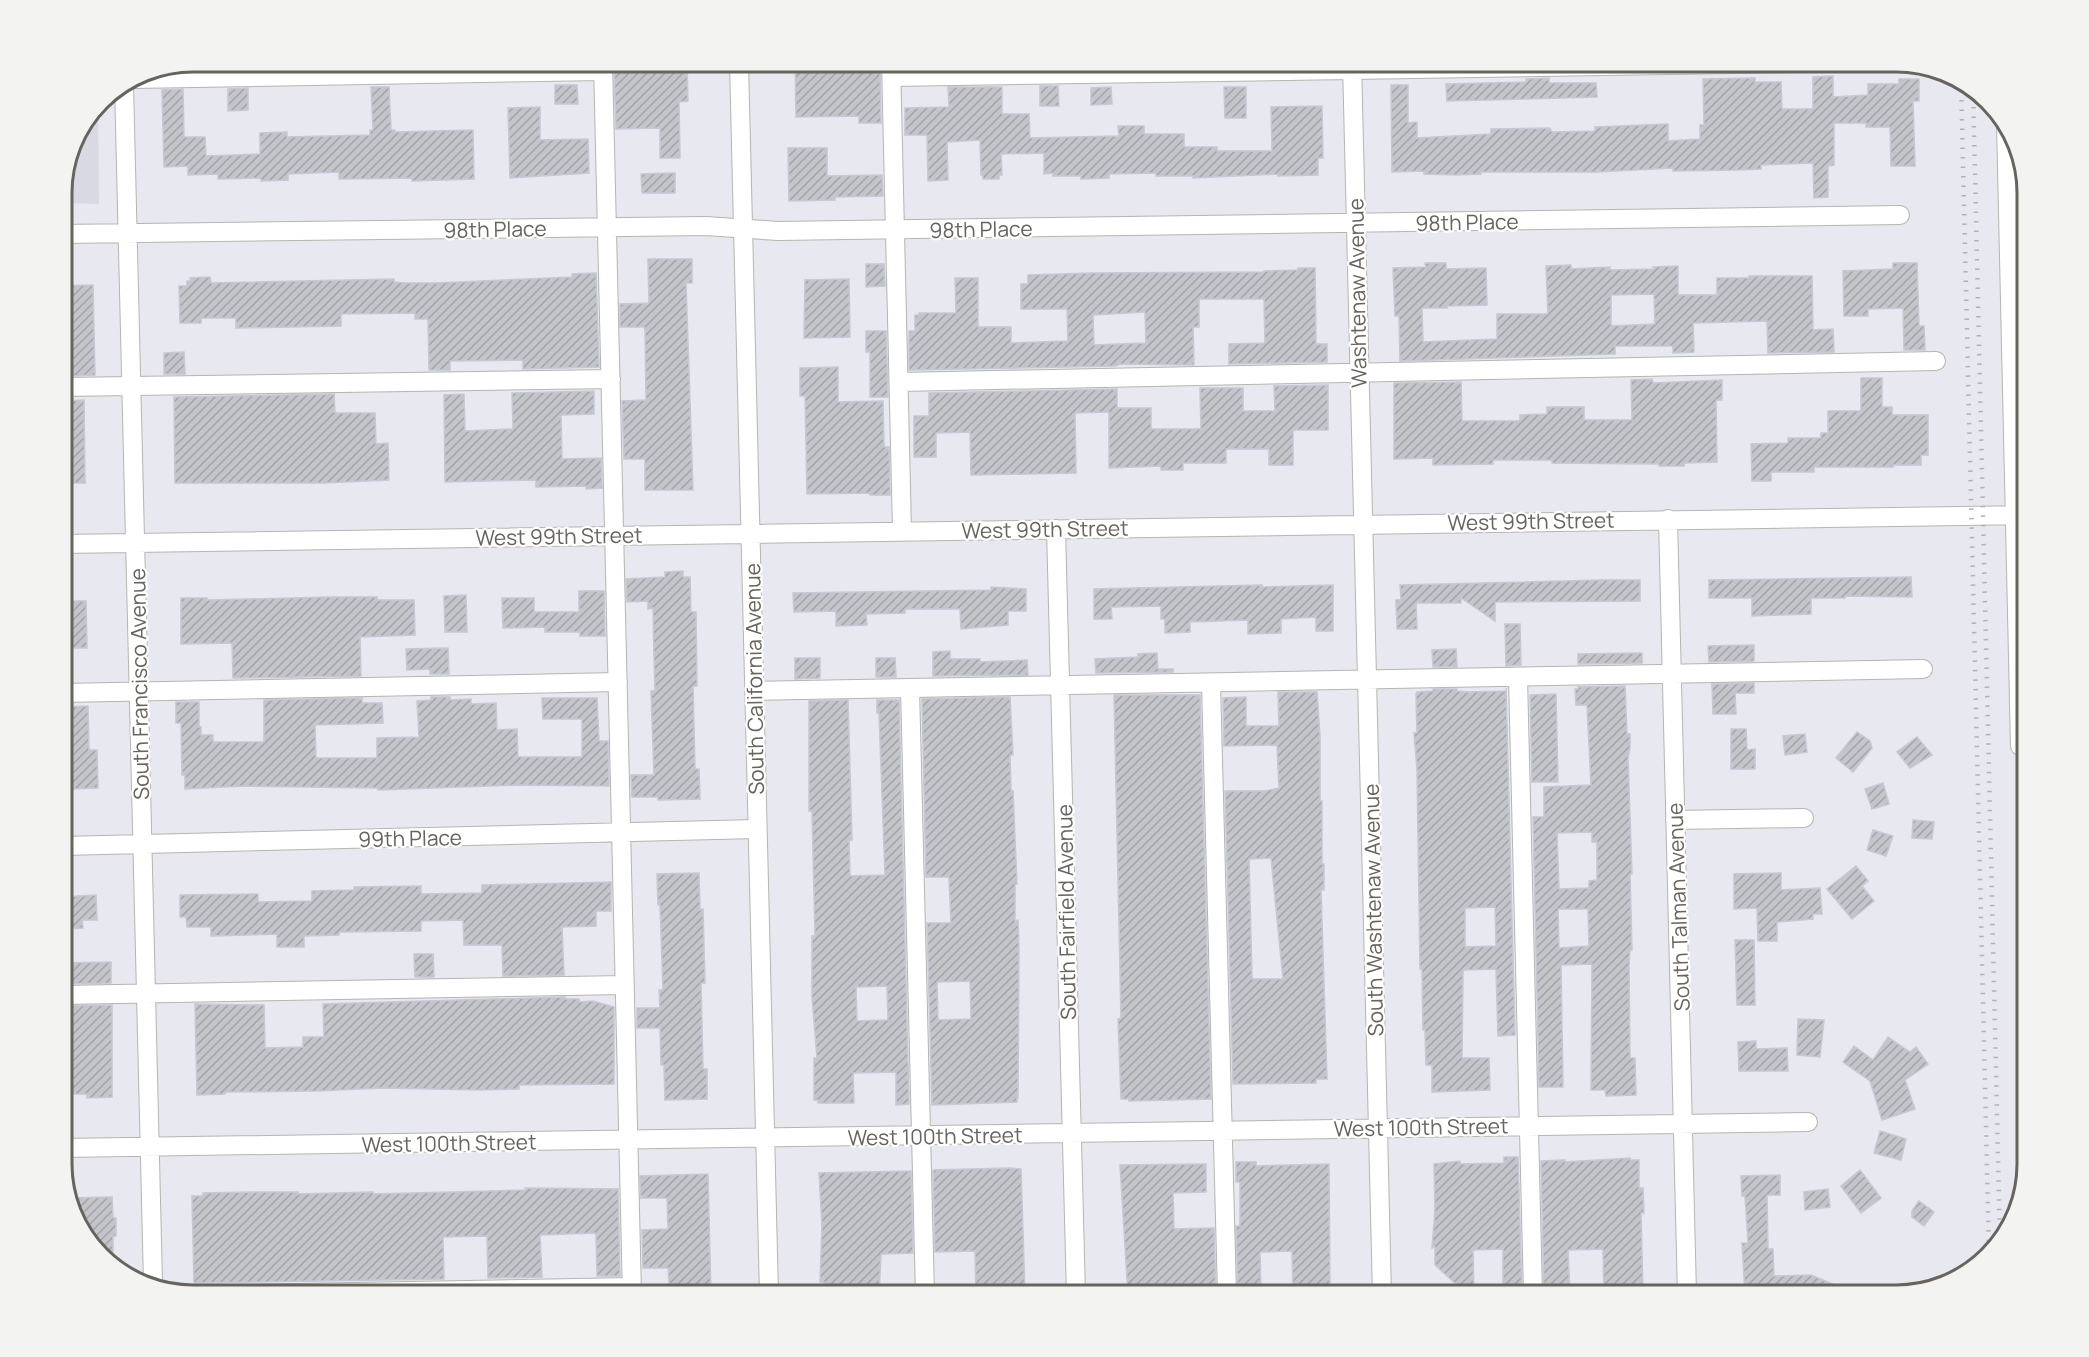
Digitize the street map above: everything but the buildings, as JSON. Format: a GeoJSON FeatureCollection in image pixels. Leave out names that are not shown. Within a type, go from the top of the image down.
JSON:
{"type":"FeatureCollection","features":[{"type":"Feature","properties":{"kind":"street"},"geometry":{"type":"LineString","coordinates":[[153,78],[386,72]]}},
{"type":"Feature","properties":{"kind":"street"},"geometry":{"type":"LineString","coordinates":[[603,72],[632,1285]]}},
{"type":"Feature","properties":{"kind":"street","name":"South California Avenue"},"geometry":{"type":"LineString","coordinates":[[739,72],[769,1285]]}},
{"type":"Feature","properties":{"kind":"street"},"geometry":{"type":"LineString","coordinates":[[891,72],[903,531]]}},
{"type":"Feature","properties":{"kind":"street","name":"Washtenaw Avenue"},"geometry":{"type":"LineString","coordinates":[[1352,72],[1363,524]]}},
{"type":"Feature","properties":{"kind":"street","name":"South Francisco Avenue"},"geometry":{"type":"LineString","coordinates":[[124,93],[153,1278]]}},
{"type":"Feature","properties":{"kind":"street"},"geometry":{"type":"LineString","coordinates":[[2007,145],[2017,410]]}},
{"type":"Feature","properties":{"kind":"street","name":"98th Place"},"geometry":{"type":"LineString","coordinates":[[72,234],[706,226],[778,231],[895,230],[1900,215]]}},
{"type":"Feature","properties":{"kind":"street"},"geometry":{"type":"LineString","coordinates":[[898,382],[1936,361]]}},
{"type":"Feature","properties":{"kind":"street"},"geometry":{"type":"LineString","coordinates":[[72,387],[611,379]]}},
{"type":"Feature","properties":{"kind":"street","name":"West 99th Street"},"geometry":{"type":"LineString","coordinates":[[72,544],[750,532],[2017,515]]}},
{"type":"Feature","properties":{"kind":"street","name":"South Talman Avenue"},"geometry":{"type":"LineString","coordinates":[[1668,519],[1687,1285]]}},
{"type":"Feature","properties":{"kind":"street","name":"South Washtenaw Avenue"},"geometry":{"type":"LineString","coordinates":[[1363,524],[1382,1285]]}},
{"type":"Feature","properties":{"kind":"street","name":"South Fairfield Avenue"},"geometry":{"type":"LineString","coordinates":[[1056,529],[1076,1285]]}},
{"type":"Feature","properties":{"kind":"street"},"geometry":{"type":"LineString","coordinates":[[754,691],[1923,669]]}},
{"type":"Feature","properties":{"kind":"street"},"geometry":{"type":"LineString","coordinates":[[1518,678],[1533,1285]]}},
{"type":"Feature","properties":{"kind":"street"},"geometry":{"type":"LineString","coordinates":[[72,693],[618,682]]}},
{"type":"Feature","properties":{"kind":"street"},"geometry":{"type":"LineString","coordinates":[[1211,683],[1227,1285]]}},
{"type":"Feature","properties":{"kind":"street"},"geometry":{"type":"LineString","coordinates":[[910,688],[925,1285]]}},
{"type":"Feature","properties":{"kind":"street"},"geometry":{"type":"LineString","coordinates":[[1675,820],[1804,818]]}},
{"type":"Feature","properties":{"kind":"street","name":"99th Place"},"geometry":{"type":"LineString","coordinates":[[72,846],[758,829]]}},
{"type":"Feature","properties":{"kind":"street"},"geometry":{"type":"LineString","coordinates":[[72,995],[625,985]]}},
{"type":"Feature","properties":{"kind":"street","name":"West 100th Street"},"geometry":{"type":"LineString","coordinates":[[72,1148],[1808,1122]]}},
{"type":"Feature","properties":{"kind":"shaded area"},"geometry":{"type":"Polygon","coordinates":[[[98,118],[99,204],[72,203],[76,162],[88,133],[98,118]]]}},
{"type":"Feature","properties":{"kind":"railway"},"geometry":{"type":"LineString","coordinates":[[1961,91],[1989,1242]]}},
{"type":"Feature","properties":{"kind":"railway"},"geometry":{"type":"LineString","coordinates":[[1973,100],[2000,1226]]}}]}
